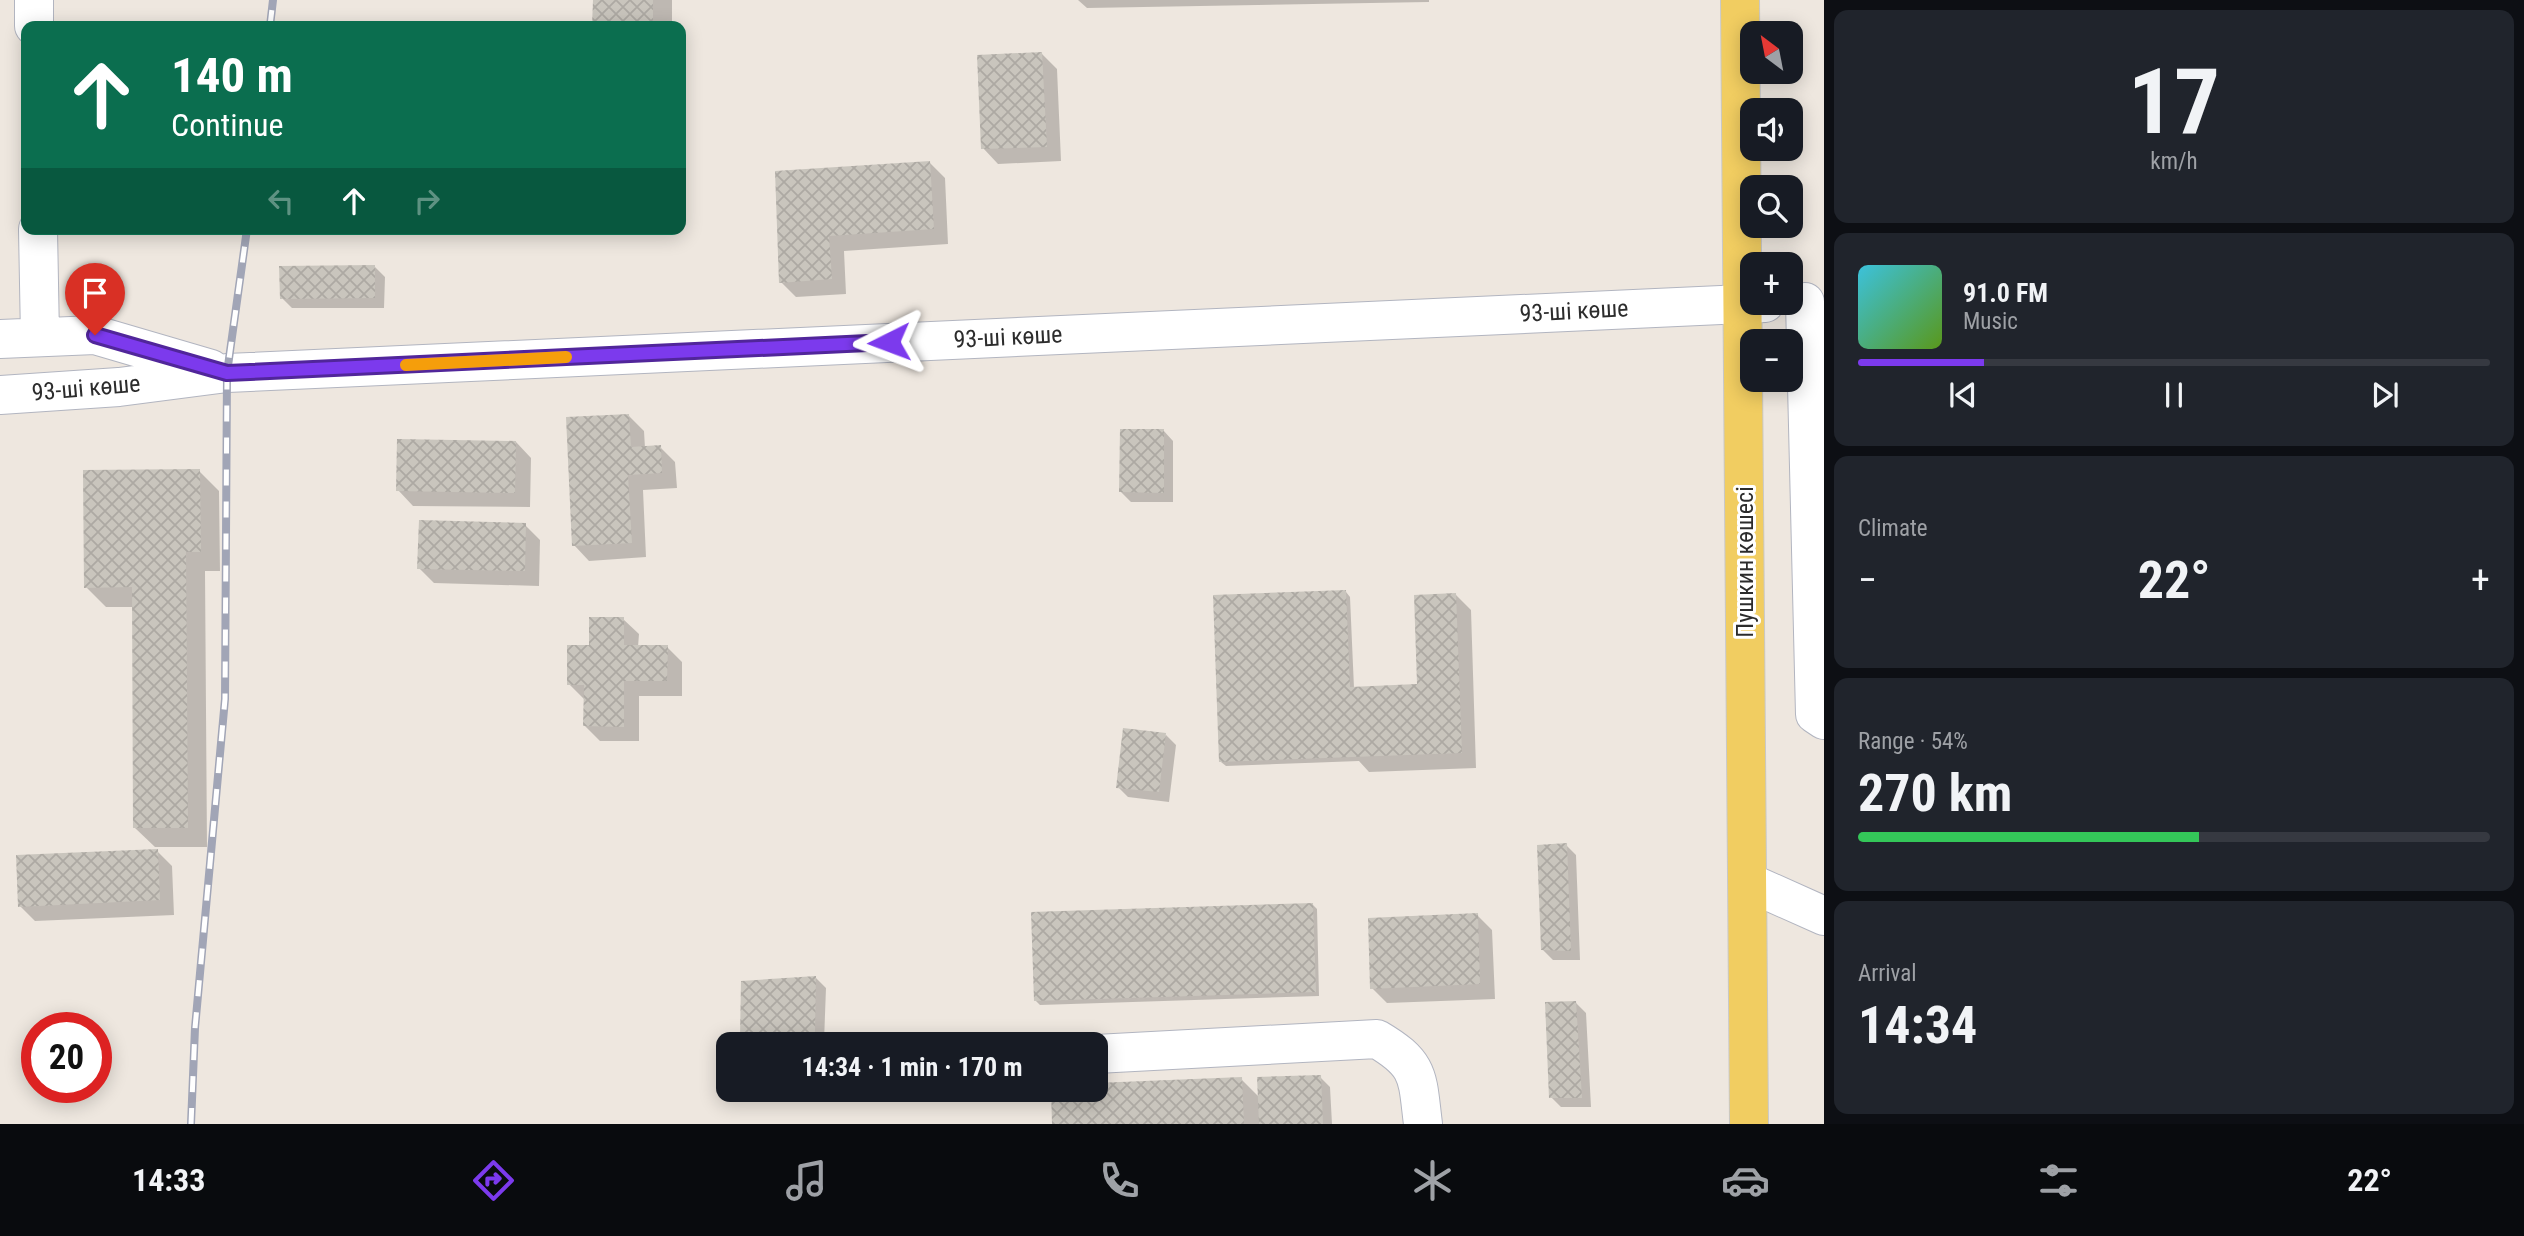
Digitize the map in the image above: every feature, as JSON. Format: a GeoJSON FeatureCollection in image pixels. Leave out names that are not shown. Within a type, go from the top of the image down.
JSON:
{"type":"FeatureCollection","features":[{"type":"Feature","properties":{"kind":"main road","name":"Пушкин көшесі"},"geometry":{"type":"LineString","coordinates":[[1740,0],[1752,252]]}},
{"type":"Feature","properties":{"kind":"main road","name":"Пушкин көшесі"},"geometry":{"type":"LineString","coordinates":[[1749,1124],[1748,882],[1754,315]]}},
{"type":"Feature","properties":{"kind":"lane"},"geometry":{"type":"LineString","coordinates":[[33,0],[34,21]]}},
{"type":"Feature","properties":{"kind":"lane"},"geometry":{"type":"LineString","coordinates":[[38,235],[40,337]]}},
{"type":"Feature","properties":{"kind":"lane"},"geometry":{"type":"LineString","coordinates":[[1806,302],[1815,714],[1824,720]]}},
{"type":"Feature","properties":{"kind":"lane","name":"93-ші көше"},"geometry":{"type":"LineString","coordinates":[[0,395],[119,387],[227,373],[1740,304]]}},
{"type":"Feature","properties":{"kind":"lane"},"geometry":{"type":"LineString","coordinates":[[0,339],[95,335],[227,373]]}},
{"type":"Feature","properties":{"kind":"lane"},"geometry":{"type":"LineString","coordinates":[[1748,882],[1824,916]]}},
{"type":"Feature","properties":{"kind":"lane"},"geometry":{"type":"LineString","coordinates":[[1108,1053],[1377,1039],[1403,1054],[1416,1074],[1423,1124]]}},
{"type":"Feature","properties":{"kind":"building"},"geometry":{"type":"Polygon","coordinates":[[[593,0],[653,0],[653,21],[592,21],[593,0]]]}},
{"type":"Feature","properties":{"kind":"building"},"geometry":{"type":"Polygon","coordinates":[[[1042,52],[1047,147],[981,149],[977,55],[1042,52]]]}},
{"type":"Feature","properties":{"kind":"building"},"geometry":{"type":"Polygon","coordinates":[[[930,161],[934,229],[829,236],[832,279],[779,283],[775,171],[930,161]]]}},
{"type":"Feature","properties":{"kind":"building"},"geometry":{"type":"Polygon","coordinates":[[[375,265],[375,298],[280,299],[279,266],[375,265]]]}},
{"type":"Feature","properties":{"kind":"building"},"geometry":{"type":"Polygon","coordinates":[[[629,414],[631,447],[661,445],[662,473],[628,475],[632,543],[572,546],[566,417],[629,414]]]}},
{"type":"Feature","properties":{"kind":"building"},"geometry":{"type":"Polygon","coordinates":[[[1120,429],[1164,429],[1164,493],[1119,492],[1120,429]]]}},
{"type":"Feature","properties":{"kind":"building"},"geometry":{"type":"Polygon","coordinates":[[[397,439],[516,441],[515,493],[396,491],[397,439]]]}},
{"type":"Feature","properties":{"kind":"building"},"geometry":{"type":"Polygon","coordinates":[[[200,469],[201,552],[186,552],[188,828],[133,828],[132,587],[84,588],[83,470],[200,469]]]}},
{"type":"Feature","properties":{"kind":"building"},"geometry":{"type":"Polygon","coordinates":[[[419,520],[526,523],[525,571],[417,569],[419,520]]]}},
{"type":"Feature","properties":{"kind":"building"},"geometry":{"type":"Polygon","coordinates":[[[1346,590],[1350,687],[1417,684],[1414,595],[1456,593],[1462,753],[1219,762],[1213,595],[1346,590]]]}},
{"type":"Feature","properties":{"kind":"building"},"geometry":{"type":"Polygon","coordinates":[[[589,617],[624,617],[624,645],[668,645],[667,681],[624,681],[624,727],[583,726],[584,685],[567,685],[567,645],[589,645],[589,617]]]}},
{"type":"Feature","properties":{"kind":"building"},"geometry":{"type":"Polygon","coordinates":[[[1123,728],[1166,733],[1159,792],[1116,788],[1123,728]]]}},
{"type":"Feature","properties":{"kind":"building"},"geometry":{"type":"Polygon","coordinates":[[[1567,843],[1571,951],[1541,950],[1537,845],[1567,843]]]}},
{"type":"Feature","properties":{"kind":"building"},"geometry":{"type":"Polygon","coordinates":[[[158,849],[160,900],[18,907],[16,855],[158,849]]]}},
{"type":"Feature","properties":{"kind":"building"},"geometry":{"type":"Polygon","coordinates":[[[1313,903],[1316,992],[1034,1001],[1031,912],[1313,903]]]}},
{"type":"Feature","properties":{"kind":"building"},"geometry":{"type":"Polygon","coordinates":[[[1478,913],[1480,984],[1370,989],[1368,918],[1478,913]]]}},
{"type":"Feature","properties":{"kind":"building"},"geometry":{"type":"Polygon","coordinates":[[[816,976],[815,1032],[740,1032],[741,981],[816,976]]]}},
{"type":"Feature","properties":{"kind":"building"},"geometry":{"type":"Polygon","coordinates":[[[1576,1001],[1582,1098],[1549,1098],[1545,1002],[1576,1001]]]}},
{"type":"Feature","properties":{"kind":"building"},"geometry":{"type":"Polygon","coordinates":[[[1321,1075],[1323,1124],[1259,1124],[1257,1077],[1321,1075]]]}},
{"type":"Feature","properties":{"kind":"building"},"geometry":{"type":"Polygon","coordinates":[[[1242,1077],[1244,1124],[1052,1124],[1051,1102],[1108,1102],[1108,1083],[1242,1077]]]}},
{"type":"Feature","properties":{"kind":"railway"},"geometry":{"type":"LineString","coordinates":[[271,21],[273,0]]}},
{"type":"Feature","properties":{"kind":"railway"},"geometry":{"type":"LineString","coordinates":[[191,1124],[195,1028],[225,699],[227,373],[246,235]]}},
{"type":"Feature","properties":{"kind":"slow traffic"},"geometry":{"type":"LineString","coordinates":[[406,365],[566,357]]}},
{"type":"Feature","properties":{"kind":"route"},"geometry":{"type":"LineString","coordinates":[[95,335],[227,373],[889,342]]}}]}
